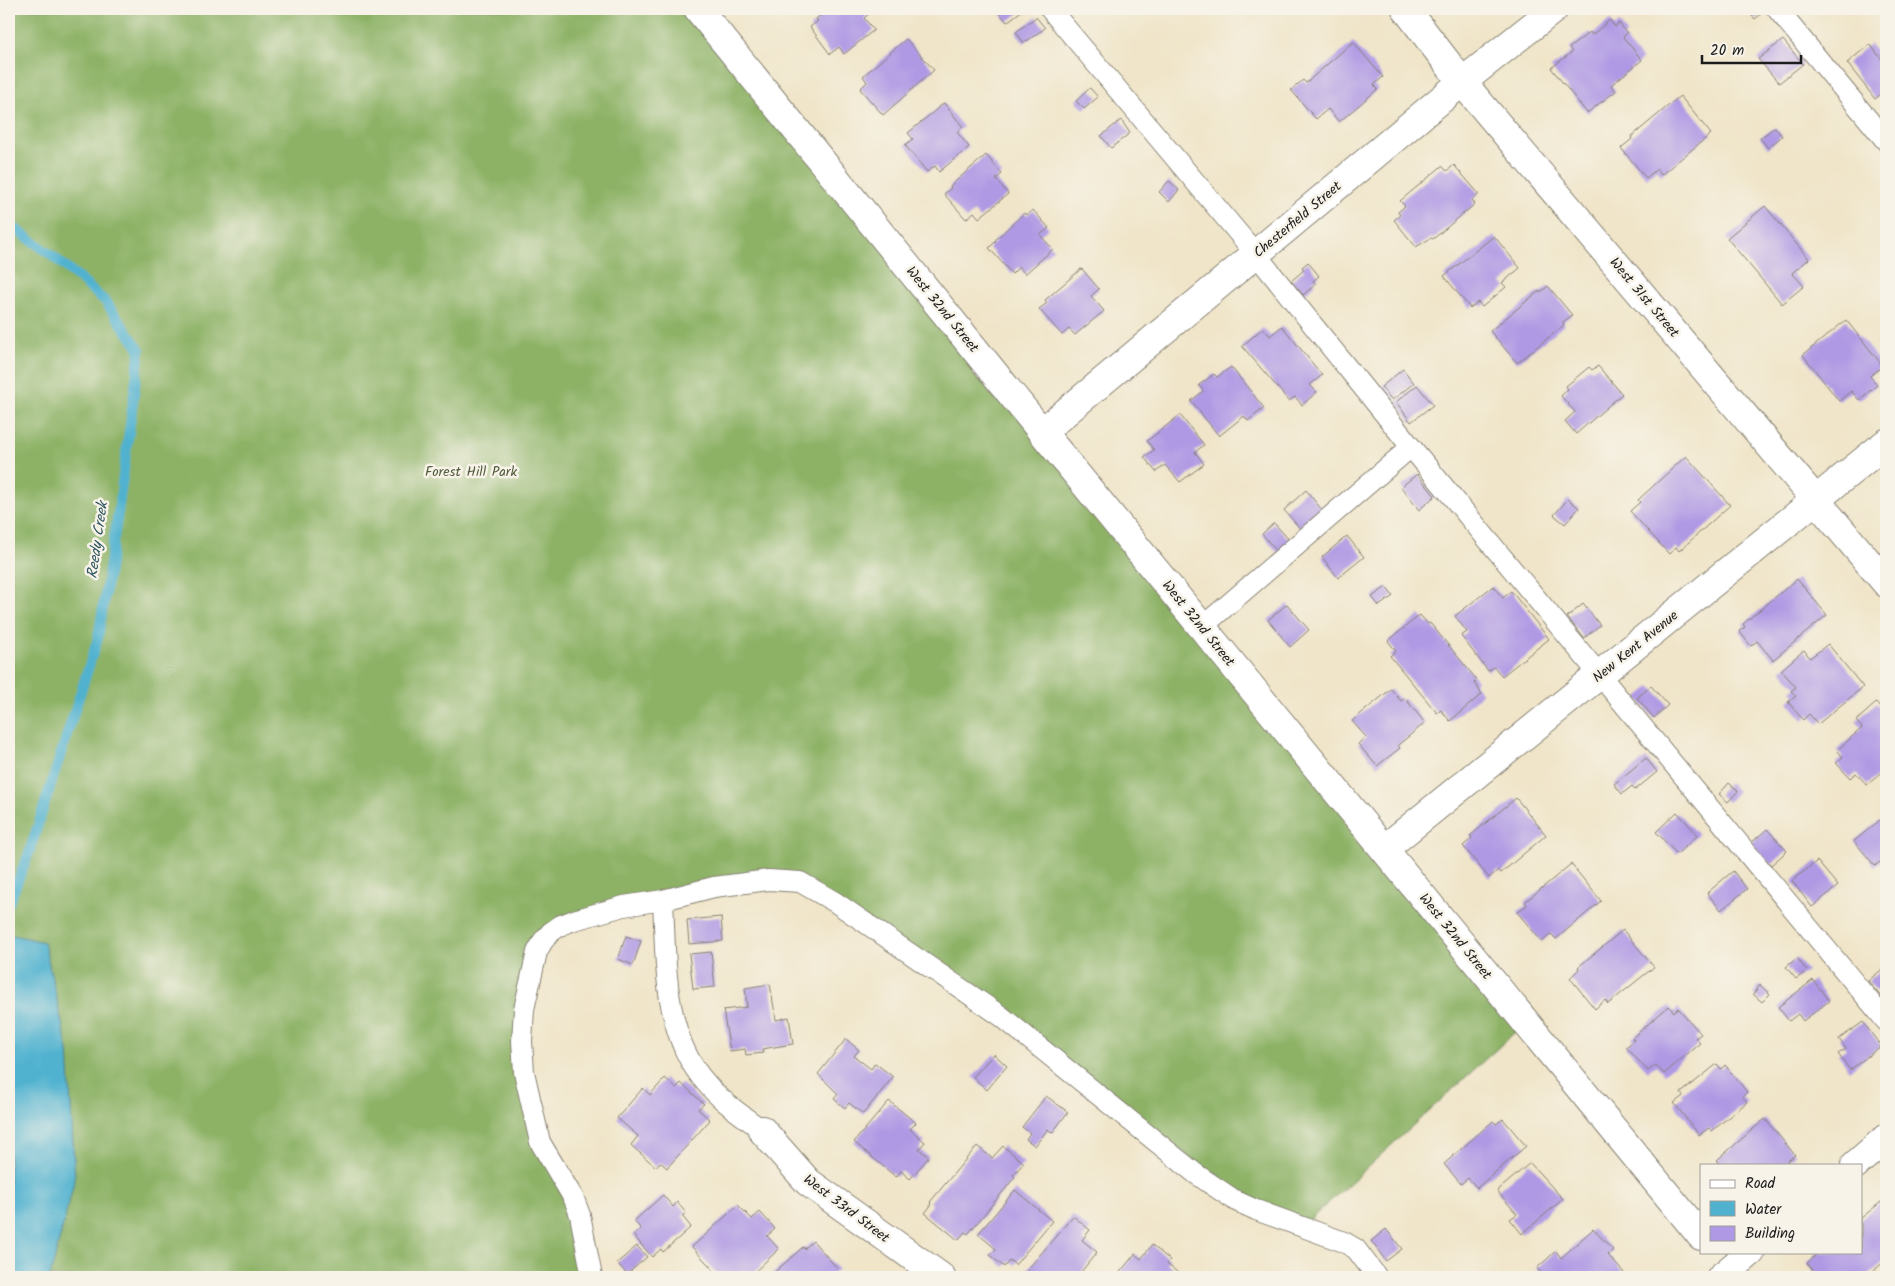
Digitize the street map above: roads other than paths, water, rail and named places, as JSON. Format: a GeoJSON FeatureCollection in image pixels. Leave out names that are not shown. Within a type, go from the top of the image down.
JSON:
{"type":"FeatureCollection","features":[{"type":"Feature","properties":{"kind":"street","name":"West 32nd Street"},"geometry":{"type":"LineString","coordinates":[[698,9],[1700,1235]]}},
{"type":"Feature","properties":{"kind":"street","name":"West 31st Street"},"geometry":{"type":"LineString","coordinates":[[1406,9],[1462,82],[1886,583]]}},
{"type":"Feature","properties":{"kind":"street","name":"Chesterfield Street"},"geometry":{"type":"LineString","coordinates":[[1042,432],[1255,253],[1462,82],[1554,9]]}},
{"type":"Feature","properties":{"kind":"street","name":"New Kent Avenue"},"geometry":{"type":"LineString","coordinates":[[1384,849],[1886,443]]}},
{"type":"Feature","properties":{"kind":"street","name":"West 33rd Street"},"geometry":{"type":"LineString","coordinates":[[762,1130],[808,1182],[941,1277]]}},
{"type":"Feature","properties":{"kind":"street"},"geometry":{"type":"LineString","coordinates":[[1856,1164],[1886,1138]]}},
{"type":"Feature","properties":{"kind":"street"},"geometry":{"type":"LineString","coordinates":[[1725,1269],[1748,1254]]}},
{"type":"Feature","properties":{"kind":"lane"},"geometry":{"type":"LineString","coordinates":[[1050,9],[1255,253],[1410,447],[1886,1021]]}},
{"type":"Feature","properties":{"kind":"lane"},"geometry":{"type":"LineString","coordinates":[[1777,9],[1886,141]]}},
{"type":"Feature","properties":{"kind":"lane"},"geometry":{"type":"LineString","coordinates":[[1202,627],[1410,447]]}},
{"type":"Feature","properties":{"kind":"lane"},"geometry":{"type":"LineString","coordinates":[[592,1277],[580,1216],[574,1200],[540,1142],[530,1106],[524,1072],[522,1041],[524,1009],[537,952],[543,941],[561,925],[589,916],[624,906],[663,900],[714,887],[769,880],[800,882],[835,902],[1001,1016],[1196,1174],[1236,1201],[1344,1242],[1356,1249],[1377,1277]]}},
{"type":"Feature","properties":{"kind":"lane"},"geometry":{"type":"LineString","coordinates":[[663,900],[666,963],[672,1003],[682,1046],[706,1083],[725,1102],[762,1130]]}},
{"type":"Feature","properties":{"kind":"water"},"geometry":{"type":"Polygon","coordinates":[[[9,934],[44,942],[68,1050],[75,1178],[50,1277],[9,1277],[9,934]]]}},
{"type":"Feature","properties":{"kind":"waterway","name":"Reedy Creek"},"geometry":{"type":"LineString","coordinates":[[9,224],[54,257],[106,302],[140,350],[118,513],[98,638],[29,853],[9,903]]}},
{"type":"Feature","properties":{"kind":"park label","name":"Forest Hill Park"},"geometry":{"type":"Point","coordinates":[471,471]}}]}
